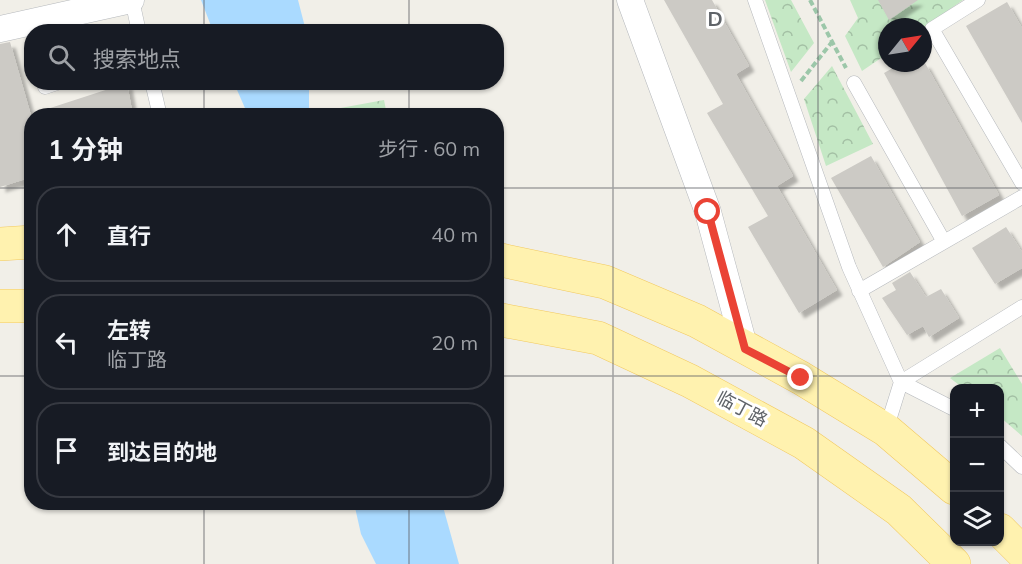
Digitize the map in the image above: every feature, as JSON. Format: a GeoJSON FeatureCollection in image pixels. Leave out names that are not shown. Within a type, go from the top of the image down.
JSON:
{"type":"FeatureCollection","features":[{"type":"Feature","properties":{"kind":"main road"},"geometry":{"type":"LineString","coordinates":[[0,244],[24,242]]}},
{"type":"Feature","properties":{"kind":"main road"},"geometry":{"type":"LineString","coordinates":[[504,261],[605,282],[698,321],[801,378],[886,430],[950,485]]}},
{"type":"Feature","properties":{"kind":"main road"},"geometry":{"type":"LineString","coordinates":[[0,306],[24,306]]}},
{"type":"Feature","properties":{"kind":"main road","name":"临丁路"},"geometry":{"type":"LineString","coordinates":[[504,320],[598,338],[690,381],[804,443],[852,476],[899,510],[954,564]]}},
{"type":"Feature","properties":{"kind":"main road"},"geometry":{"type":"LineString","coordinates":[[1004,535],[1022,552]]}},
{"type":"Feature","properties":{"kind":"street"},"geometry":{"type":"LineString","coordinates":[[0,29],[132,0]]}},
{"type":"Feature","properties":{"kind":"street"},"geometry":{"type":"LineString","coordinates":[[630,0],[708,212],[745,349]]}},
{"type":"Feature","properties":{"kind":"lane"},"geometry":{"type":"LineString","coordinates":[[132,0],[138,24]]}},
{"type":"Feature","properties":{"kind":"lane"},"geometry":{"type":"LineString","coordinates":[[755,0],[859,291],[901,382],[950,407]]}},
{"type":"Feature","properties":{"kind":"lane"},"geometry":{"type":"LineString","coordinates":[[978,0],[932,29],[1022,183]]}},
{"type":"Feature","properties":{"kind":"lane"},"geometry":{"type":"LineString","coordinates":[[854,83],[944,242]]}},
{"type":"Feature","properties":{"kind":"lane"},"geometry":{"type":"LineString","coordinates":[[154,90],[158,108]]}},
{"type":"Feature","properties":{"kind":"lane"},"geometry":{"type":"LineString","coordinates":[[859,291],[1022,197]]}},
{"type":"Feature","properties":{"kind":"lane"},"geometry":{"type":"LineString","coordinates":[[886,430],[901,382],[1022,307]]}},
{"type":"Feature","properties":{"kind":"lane"},"geometry":{"type":"LineString","coordinates":[[1004,451],[1022,467]]}},
{"type":"Feature","properties":{"kind":"path"},"geometry":{"type":"LineString","coordinates":[[810,0],[854,83]]}},
{"type":"Feature","properties":{"kind":"path"},"geometry":{"type":"LineString","coordinates":[[789,96],[832,42]]}},
{"type":"Feature","properties":{"kind":"green space"},"geometry":{"type":"Polygon","coordinates":[[[765,0],[791,0],[814,43],[791,72],[765,0]]]}},
{"type":"Feature","properties":{"kind":"green space"},"geometry":{"type":"Polygon","coordinates":[[[850,0],[963,0],[932,22],[932,18],[878,18],[878,60],[862,71],[845,36],[858,18],[850,0]]]}},
{"type":"Feature","properties":{"kind":"green space"},"geometry":{"type":"Polygon","coordinates":[[[832,66],[873,144],[826,166],[804,99],[832,66]]]}},
{"type":"Feature","properties":{"kind":"green space"},"geometry":{"type":"Polygon","coordinates":[[[384,100],[386,108],[340,108],[384,100]]]}},
{"type":"Feature","properties":{"kind":"green space"},"geometry":{"type":"Polygon","coordinates":[[[1000,348],[1022,384],[1022,436],[1004,420],[1004,384],[958,384],[950,378],[1000,348]]]}},
{"type":"Feature","properties":{"kind":"water"},"geometry":{"type":"Polygon","coordinates":[[[201,0],[298,0],[304,24],[210,24],[201,0]]]}},
{"type":"Feature","properties":{"kind":"water"},"geometry":{"type":"Polygon","coordinates":[[[237,90],[309,90],[309,108],[245,108],[237,90]]]}},
{"type":"Feature","properties":{"kind":"water"},"geometry":{"type":"Polygon","coordinates":[[[356,510],[444,510],[459,564],[376,564],[361,534],[356,510]]]}},
{"type":"Feature","properties":{"kind":"building"},"geometry":{"type":"Polygon","coordinates":[[[664,0],[712,0],[749,66],[736,74],[793,176],[777,186],[837,290],[799,313],[748,227],[768,216],[707,113],[723,104],[664,0]]]}},
{"type":"Feature","properties":{"kind":"building"},"geometry":{"type":"Polygon","coordinates":[[[878,0],[918,0],[892,18],[888,18],[878,0]]]}},
{"type":"Feature","properties":{"kind":"building"},"geometry":{"type":"Polygon","coordinates":[[[1007,2],[1022,28],[1022,123],[966,26],[1007,2]]]}},
{"type":"Feature","properties":{"kind":"building"},"geometry":{"type":"Polygon","coordinates":[[[10,42],[29,108],[24,108],[24,180],[0,187],[0,44],[10,42]]]}},
{"type":"Feature","properties":{"kind":"building"},"geometry":{"type":"Polygon","coordinates":[[[930,72],[999,195],[962,216],[884,73],[930,72]]]}},
{"type":"Feature","properties":{"kind":"building"},"geometry":{"type":"Polygon","coordinates":[[[106,90],[128,90],[132,108],[50,108],[106,90]]]}},
{"type":"Feature","properties":{"kind":"building"},"geometry":{"type":"Polygon","coordinates":[[[871,156],[920,242],[883,267],[831,178],[871,156]]]}},
{"type":"Feature","properties":{"kind":"building"},"geometry":{"type":"Polygon","coordinates":[[[1006,227],[1022,252],[1022,268],[995,284],[972,248],[1006,227]]]}},
{"type":"Feature","properties":{"kind":"building"},"geometry":{"type":"Polygon","coordinates":[[[910,272],[926,297],[941,289],[959,318],[929,337],[923,326],[907,335],[882,298],[896,290],[892,283],[910,272]]]}},
{"type":"Feature","properties":{"kind":"route"},"geometry":{"type":"LineString","coordinates":[[708,212],[745,349],[801,378]]}}]}
